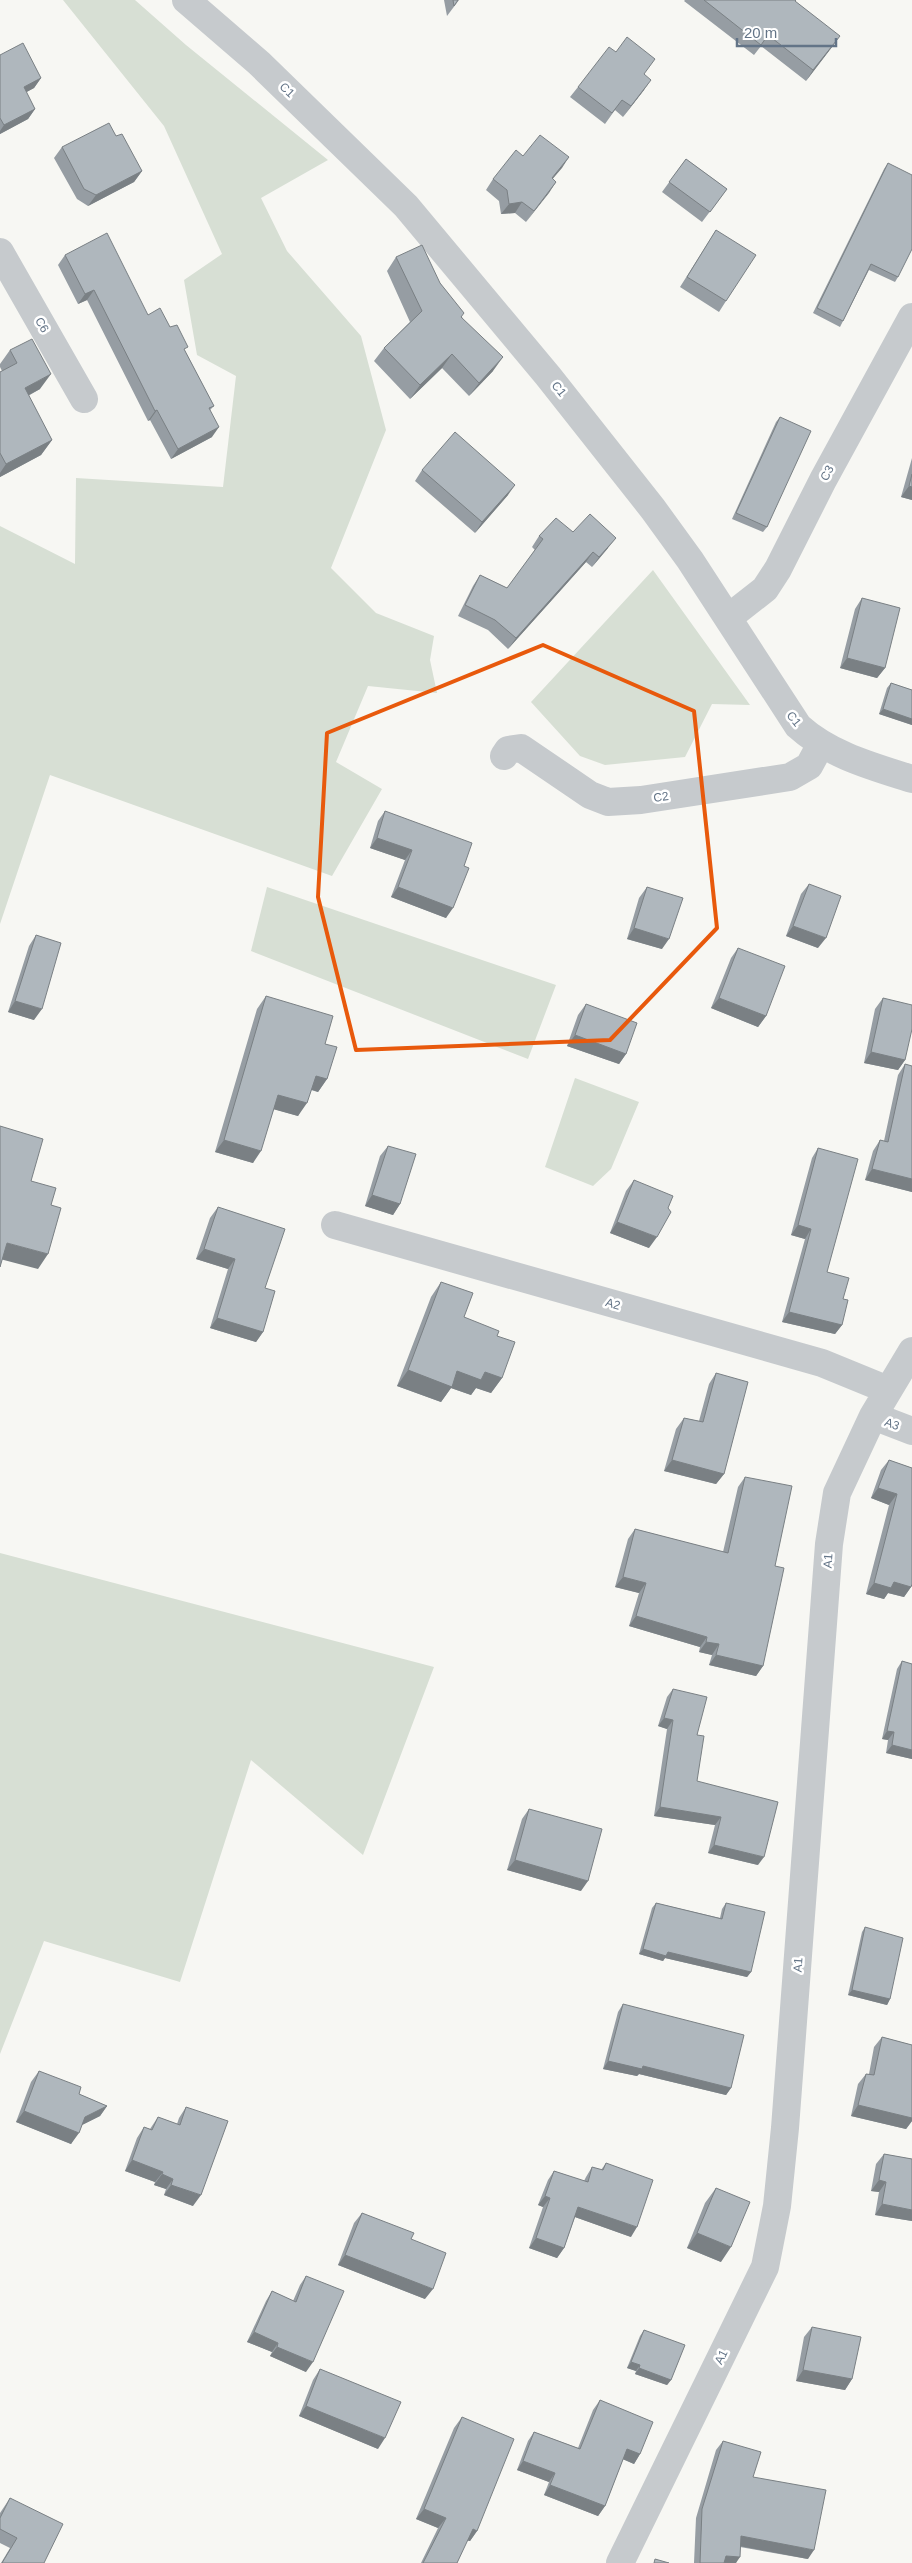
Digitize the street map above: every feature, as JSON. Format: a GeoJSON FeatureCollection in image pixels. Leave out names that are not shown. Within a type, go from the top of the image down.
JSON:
{"type":"FeatureCollection","features":[{"type":"Feature","properties":{"kind":"street","name":"C1"},"geometry":{"type":"LineString","coordinates":[[186,0],[258,63],[406,206],[548,376],[642,495],[690,560],[787,712],[798,726],[821,744],[855,760],[912,779]]}},
{"type":"Feature","properties":{"kind":"street","name":"C6"},"geometry":{"type":"LineString","coordinates":[[0,252],[84,399]]}},
{"type":"Feature","properties":{"kind":"street","name":"C3"},"geometry":{"type":"LineString","coordinates":[[728,618],[765,589],[778,568],[823,480],[912,317]]}},
{"type":"Feature","properties":{"kind":"street","name":"C2"},"geometry":{"type":"LineString","coordinates":[[504,756],[508,750],[521,748],[590,795],[608,802],[641,800],[790,777],[808,766],[821,744]]}},
{"type":"Feature","properties":{"kind":"street","name":"A2"},"geometry":{"type":"LineString","coordinates":[[336,1225],[822,1363],[888,1390]]}},
{"type":"Feature","properties":{"kind":"street","name":"A1"},"geometry":{"type":"LineString","coordinates":[[620,2563],[765,2267],[778,2206],[785,2128],[829,1544],[838,1493],[873,1416],[912,1351]]}},
{"type":"Feature","properties":{"kind":"street","name":"A3"},"geometry":{"type":"LineString","coordinates":[[873,1416],[912,1431]]}},
{"type":"Feature","properties":{"kind":"highlighted area"},"geometry":{"type":"Polygon","coordinates":[[[543,645],[694,711],[717,928],[610,1040],[356,1050],[318,897],[327,733],[543,645]]]}},
{"type":"Feature","properties":{"kind":"shaded area"},"geometry":{"type":"Polygon","coordinates":[[[63,0],[135,0],[186,45],[328,160],[261,198],[287,251],[361,336],[386,430],[331,568],[376,613],[434,636],[430,660],[437,693],[368,686],[336,762],[382,789],[332,876],[50,775],[0,924],[0,526],[75,564],[76,478],[223,487],[236,376],[197,355],[184,280],[222,254],[164,126],[63,0]]]}},
{"type":"Feature","properties":{"kind":"shaded area"},"geometry":{"type":"Polygon","coordinates":[[[653,570],[750,705],[712,704],[685,757],[605,765],[580,756],[531,702],[653,570]]]}},
{"type":"Feature","properties":{"kind":"shaded area"},"geometry":{"type":"Polygon","coordinates":[[[267,887],[556,985],[528,1059],[251,951],[267,887]]]}},
{"type":"Feature","properties":{"kind":"shaded area"},"geometry":{"type":"Polygon","coordinates":[[[575,1078],[639,1102],[611,1169],[593,1186],[545,1167],[575,1078]]]}},
{"type":"Feature","properties":{"kind":"shaded area"},"geometry":{"type":"Polygon","coordinates":[[[0,1553],[434,1667],[363,1855],[251,1760],[180,1982],[44,1941],[0,2054],[0,1553]]]}},
{"type":"Feature","properties":{"kind":"building"},"geometry":{"type":"Polygon","coordinates":[[[704,0],[796,0],[840,36],[813,70],[768,35],[761,45],[704,0]]]}},
{"type":"Feature","properties":{"kind":"building"},"geometry":{"type":"Polygon","coordinates":[[[627,37],[655,59],[644,74],[651,80],[631,106],[622,100],[612,113],[578,87],[609,47],[616,52],[627,37]]]}},
{"type":"Feature","properties":{"kind":"building"},"geometry":{"type":"Polygon","coordinates":[[[23,43],[41,78],[24,87],[35,109],[4,125],[0,118],[0,55],[23,43]]]}},
{"type":"Feature","properties":{"kind":"building"},"geometry":{"type":"Polygon","coordinates":[[[109,123],[116,136],[122,134],[142,171],[96,195],[84,189],[62,147],[109,123]]]}},
{"type":"Feature","properties":{"kind":"building"},"geometry":{"type":"Polygon","coordinates":[[[540,135],[569,157],[552,178],[556,182],[534,211],[522,202],[509,204],[507,190],[493,179],[516,150],[523,156],[540,135]]]}},
{"type":"Feature","properties":{"kind":"building"},"geometry":{"type":"Polygon","coordinates":[[[686,159],[727,189],[710,212],[669,182],[686,159]]]}},
{"type":"Feature","properties":{"kind":"building"},"geometry":{"type":"Polygon","coordinates":[[[888,163],[912,175],[912,249],[898,277],[871,264],[843,321],[817,308],[888,163]]]}},
{"type":"Feature","properties":{"kind":"building"},"geometry":{"type":"Polygon","coordinates":[[[716,230],[756,255],[726,301],[687,277],[716,230]]]}},
{"type":"Feature","properties":{"kind":"building"},"geometry":{"type":"Polygon","coordinates":[[[107,233],[148,315],[160,308],[170,327],[177,325],[188,347],[184,349],[214,406],[209,408],[219,427],[178,449],[157,410],[155,411],[94,290],[85,294],[65,255],[107,233]]]}},
{"type":"Feature","properties":{"kind":"building"},"geometry":{"type":"Polygon","coordinates":[[[422,245],[440,283],[464,313],[461,317],[503,357],[479,383],[452,354],[420,385],[384,348],[422,311],[396,257],[422,245]]]}},
{"type":"Feature","properties":{"kind":"building"},"geometry":{"type":"Polygon","coordinates":[[[32,339],[51,374],[25,388],[52,440],[6,464],[0,453],[0,372],[17,363],[10,350],[32,339]]]}},
{"type":"Feature","properties":{"kind":"building"},"geometry":{"type":"Polygon","coordinates":[[[780,417],[811,431],[767,527],[736,513],[780,417]]]}},
{"type":"Feature","properties":{"kind":"building"},"geometry":{"type":"Polygon","coordinates":[[[455,432],[515,485],[482,522],[422,470],[455,432]]]}},
{"type":"Feature","properties":{"kind":"building"},"geometry":{"type":"Polygon","coordinates":[[[912,474],[912,487],[909,486],[912,474]]]}},
{"type":"Feature","properties":{"kind":"building"},"geometry":{"type":"Polygon","coordinates":[[[590,514],[616,538],[599,557],[593,552],[516,638],[495,620],[465,605],[480,575],[507,588],[543,539],[539,536],[556,518],[573,532],[590,514]]]}},
{"type":"Feature","properties":{"kind":"building"},"geometry":{"type":"Polygon","coordinates":[[[862,598],[900,608],[885,668],[847,658],[862,598]]]}},
{"type":"Feature","properties":{"kind":"building"},"geometry":{"type":"Polygon","coordinates":[[[891,683],[912,690],[912,719],[883,709],[891,683]]]}},
{"type":"Feature","properties":{"kind":"building"},"geometry":{"type":"Polygon","coordinates":[[[385,811],[472,843],[464,866],[469,868],[453,908],[398,887],[412,850],[377,838],[385,811]]]}},
{"type":"Feature","properties":{"kind":"building"},"geometry":{"type":"Polygon","coordinates":[[[809,884],[841,896],[826,938],[793,926],[809,884]]]}},
{"type":"Feature","properties":{"kind":"building"},"geometry":{"type":"Polygon","coordinates":[[[647,887],[683,898],[669,939],[634,928],[647,887]]]}},
{"type":"Feature","properties":{"kind":"building"},"geometry":{"type":"Polygon","coordinates":[[[36,935],[61,943],[42,1009],[15,1001],[36,935]]]}},
{"type":"Feature","properties":{"kind":"building"},"geometry":{"type":"Polygon","coordinates":[[[738,948],[785,966],[766,1016],[719,998],[738,948]]]}},
{"type":"Feature","properties":{"kind":"building"},"geometry":{"type":"Polygon","coordinates":[[[266,996],[333,1016],[325,1044],[337,1047],[327,1079],[316,1076],[307,1103],[278,1095],[261,1151],[224,1140],[266,996]]]}},
{"type":"Feature","properties":{"kind":"building"},"geometry":{"type":"Polygon","coordinates":[[[883,998],[912,1005],[912,1029],[905,1060],[871,1052],[883,998]]]}},
{"type":"Feature","properties":{"kind":"building"},"geometry":{"type":"Polygon","coordinates":[[[586,1004],[637,1023],[626,1054],[575,1035],[586,1004]]]}},
{"type":"Feature","properties":{"kind":"building"},"geometry":{"type":"Polygon","coordinates":[[[905,1064],[912,1066],[912,1179],[872,1169],[880,1140],[888,1142],[905,1064]]]}},
{"type":"Feature","properties":{"kind":"building"},"geometry":{"type":"Polygon","coordinates":[[[0,1126],[43,1139],[31,1181],[56,1188],[51,1205],[61,1208],[48,1254],[7,1243],[0,1267],[0,1126]]]}},
{"type":"Feature","properties":{"kind":"building"},"geometry":{"type":"Polygon","coordinates":[[[388,1146],[416,1154],[400,1204],[372,1195],[388,1146]]]}},
{"type":"Feature","properties":{"kind":"building"},"geometry":{"type":"Polygon","coordinates":[[[818,1148],[858,1159],[827,1272],[849,1278],[843,1299],[848,1300],[842,1325],[789,1312],[811,1229],[798,1225],[818,1148]]]}},
{"type":"Feature","properties":{"kind":"building"},"geometry":{"type":"Polygon","coordinates":[[[634,1180],[673,1196],[668,1208],[671,1212],[657,1237],[617,1222],[634,1180]]]}},
{"type":"Feature","properties":{"kind":"building"},"geometry":{"type":"Polygon","coordinates":[[[218,1207],[285,1229],[265,1288],[275,1291],[263,1332],[217,1318],[235,1259],[204,1249],[218,1207]]]}},
{"type":"Feature","properties":{"kind":"building"},"geometry":{"type":"Polygon","coordinates":[[[441,1282],[473,1293],[464,1317],[499,1331],[497,1336],[515,1342],[502,1378],[485,1372],[481,1380],[457,1371],[452,1387],[408,1370],[441,1282]]]}},
{"type":"Feature","properties":{"kind":"building"},"geometry":{"type":"Polygon","coordinates":[[[716,1373],[748,1382],[724,1474],[672,1460],[684,1418],[703,1422],[716,1373]]]}},
{"type":"Feature","properties":{"kind":"building"},"geometry":{"type":"Polygon","coordinates":[[[889,1460],[912,1468],[911,1587],[894,1582],[891,1588],[874,1583],[897,1494],[878,1488],[889,1460]]]}},
{"type":"Feature","properties":{"kind":"building"},"geometry":{"type":"Polygon","coordinates":[[[745,1477],[792,1486],[775,1566],[784,1568],[763,1666],[716,1655],[719,1644],[706,1642],[707,1637],[636,1616],[646,1583],[623,1577],[635,1529],[728,1553],[745,1477]]]}},
{"type":"Feature","properties":{"kind":"building"},"geometry":{"type":"Polygon","coordinates":[[[902,1661],[912,1664],[912,1750],[892,1745],[894,1732],[887,1731],[902,1661]]]}},
{"type":"Feature","properties":{"kind":"building"},"geometry":{"type":"Polygon","coordinates":[[[673,1689],[707,1697],[697,1735],[704,1736],[697,1781],[778,1802],[764,1857],[714,1845],[721,1817],[660,1807],[673,1720],[664,1718],[673,1689]]]}},
{"type":"Feature","properties":{"kind":"building"},"geometry":{"type":"Polygon","coordinates":[[[529,1809],[602,1829],[588,1881],[515,1860],[529,1809]]]}},
{"type":"Feature","properties":{"kind":"building"},"geometry":{"type":"Polygon","coordinates":[[[656,1903],[722,1919],[726,1903],[765,1912],[751,1972],[668,1952],[666,1956],[643,1949],[656,1903]]]}},
{"type":"Feature","properties":{"kind":"building"},"geometry":{"type":"Polygon","coordinates":[[[865,1927],[903,1938],[890,1999],[852,1990],[865,1927]]]}},
{"type":"Feature","properties":{"kind":"building"},"geometry":{"type":"Polygon","coordinates":[[[623,2004],[744,2035],[731,2088],[643,2066],[642,2069],[608,2061],[623,2004]]]}},
{"type":"Feature","properties":{"kind":"building"},"geometry":{"type":"Polygon","coordinates":[[[882,2037],[912,2045],[912,2118],[858,2105],[866,2074],[874,2075],[882,2037]]]}},
{"type":"Feature","properties":{"kind":"building"},"geometry":{"type":"Polygon","coordinates":[[[39,2071],[81,2087],[79,2094],[107,2106],[85,2117],[79,2133],[24,2111],[39,2071]]]}},
{"type":"Feature","properties":{"kind":"building"},"geometry":{"type":"Polygon","coordinates":[[[186,2107],[228,2121],[201,2195],[171,2185],[173,2179],[162,2174],[163,2172],[132,2160],[144,2127],[152,2130],[158,2117],[180,2125],[186,2107]]]}},
{"type":"Feature","properties":{"kind":"building"},"geometry":{"type":"Polygon","coordinates":[[[884,2154],[912,2159],[912,2210],[882,2204],[886,2182],[879,2180],[884,2154]]]}},
{"type":"Feature","properties":{"kind":"building"},"geometry":{"type":"Polygon","coordinates":[[[606,2163],[653,2180],[637,2227],[578,2207],[564,2248],[536,2238],[550,2198],[545,2196],[554,2171],[588,2182],[592,2167],[603,2170],[606,2163]]]}},
{"type":"Feature","properties":{"kind":"building"},"geometry":{"type":"Polygon","coordinates":[[[716,2188],[750,2202],[731,2247],[697,2233],[716,2188]]]}},
{"type":"Feature","properties":{"kind":"building"},"geometry":{"type":"Polygon","coordinates":[[[362,2213],[414,2233],[411,2239],[446,2253],[433,2289],[345,2255],[362,2213]]]}},
{"type":"Feature","properties":{"kind":"building"},"geometry":{"type":"Polygon","coordinates":[[[306,2276],[344,2291],[313,2362],[277,2347],[278,2343],[254,2332],[272,2291],[296,2302],[306,2276]]]}},
{"type":"Feature","properties":{"kind":"building"},"geometry":{"type":"Polygon","coordinates":[[[812,2327],[861,2337],[852,2379],[803,2370],[812,2327]]]}},
{"type":"Feature","properties":{"kind":"building"},"geometry":{"type":"Polygon","coordinates":[[[644,2330],[685,2345],[671,2380],[639,2368],[640,2365],[631,2362],[644,2330]]]}},
{"type":"Feature","properties":{"kind":"building"},"geometry":{"type":"Polygon","coordinates":[[[320,2369],[401,2402],[385,2438],[306,2406],[320,2369]]]}},
{"type":"Feature","properties":{"kind":"building"},"geometry":{"type":"Polygon","coordinates":[[[600,2400],[653,2422],[640,2454],[627,2449],[605,2506],[550,2485],[555,2473],[523,2461],[534,2432],[580,2449],[600,2400]]]}},
{"type":"Feature","properties":{"kind":"building"},"geometry":{"type":"Polygon","coordinates":[[[462,2417],[514,2439],[477,2531],[473,2529],[457,2563],[423,2563],[446,2518],[424,2509],[462,2417]]]}},
{"type":"Feature","properties":{"kind":"building"},"geometry":{"type":"Polygon","coordinates":[[[723,2441],[761,2452],[753,2477],[826,2490],[814,2550],[741,2536],[740,2557],[726,2556],[724,2563],[700,2563],[702,2509],[723,2441]]]}},
{"type":"Feature","properties":{"kind":"building"},"geometry":{"type":"Polygon","coordinates":[[[10,2498],[63,2524],[44,2563],[2,2563],[17,2538],[0,2529],[0,2518],[10,2498]]]}},
{"type":"Feature","properties":{"kind":"building"},"geometry":{"type":"Polygon","coordinates":[[[655,2559],[669,2563],[654,2563],[655,2559]]]}}]}
